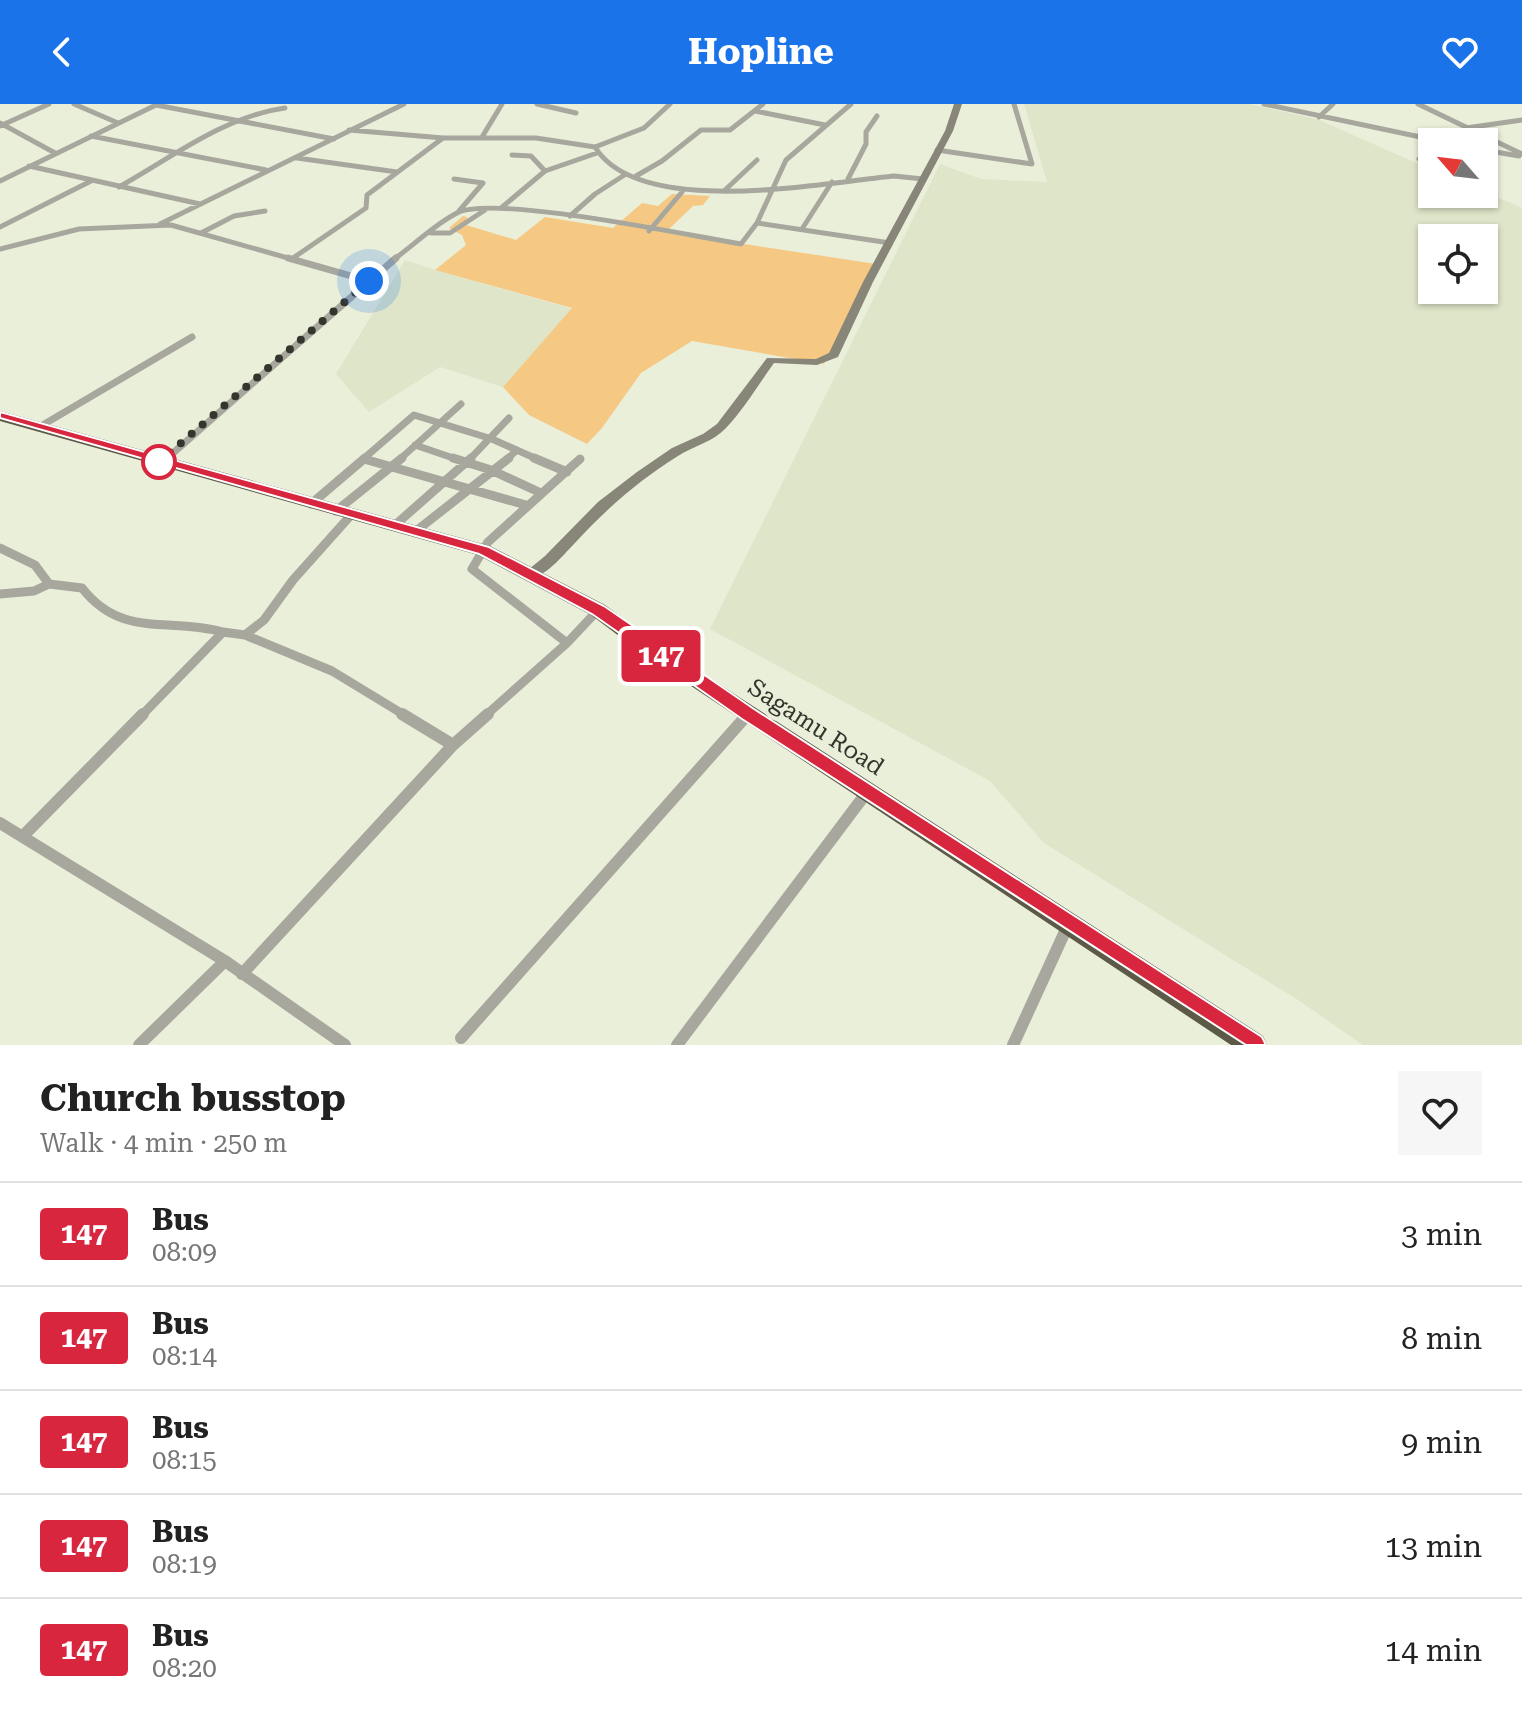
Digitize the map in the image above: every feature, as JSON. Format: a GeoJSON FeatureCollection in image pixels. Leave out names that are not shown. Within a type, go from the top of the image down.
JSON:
{"type":"FeatureCollection","features":[{"type":"Feature","properties":{"kind":"highway","name":"Sagamu Road"},"geometry":{"type":"LineString","coordinates":[[0,416],[484,550],[598,610],[748,714],[1254,1045]]}},
{"type":"Feature","properties":{"kind":"street"},"geometry":{"type":"LineString","coordinates":[[1,125],[49,104]]}},
{"type":"Feature","properties":{"kind":"street"},"geometry":{"type":"LineString","coordinates":[[74,104],[118,123]]}},
{"type":"Feature","properties":{"kind":"street"},"geometry":{"type":"LineString","coordinates":[[366,127],[404,104]]}},
{"type":"Feature","properties":{"kind":"street"},"geometry":{"type":"LineString","coordinates":[[482,137],[502,104]]}},
{"type":"Feature","properties":{"kind":"street"},"geometry":{"type":"LineString","coordinates":[[537,104],[576,113]]}},
{"type":"Feature","properties":{"kind":"street"},"geometry":{"type":"LineString","coordinates":[[501,208],[545,171],[644,128],[670,104]]}},
{"type":"Feature","properties":{"kind":"street"},"geometry":{"type":"LineString","coordinates":[[636,176],[662,161],[701,130],[730,130],[763,104]]}},
{"type":"Feature","properties":{"kind":"street"},"geometry":{"type":"LineString","coordinates":[[459,211],[501,208],[570,216],[741,244],[757,223],[791,154],[851,104]]}},
{"type":"Feature","properties":{"kind":"street"},"geometry":{"type":"LineString","coordinates":[[530,574],[550,560],[603,505],[641,475],[676,451],[721,427],[771,360],[817,362],[834,355],[949,131],[958,104]]}},
{"type":"Feature","properties":{"kind":"street"},"geometry":{"type":"LineString","coordinates":[[937,150],[1032,164],[1014,104]]}},
{"type":"Feature","properties":{"kind":"street"},"geometry":{"type":"LineString","coordinates":[[1264,104],[1418,137]]}},
{"type":"Feature","properties":{"kind":"street"},"geometry":{"type":"LineString","coordinates":[[1281,104],[1291,110]]}},
{"type":"Feature","properties":{"kind":"street"},"geometry":{"type":"LineString","coordinates":[[1319,117],[1333,104]]}},
{"type":"Feature","properties":{"kind":"street"},"geometry":{"type":"LineString","coordinates":[[1418,104],[1466,128],[1522,120]]}},
{"type":"Feature","properties":{"kind":"street"},"geometry":{"type":"LineString","coordinates":[[0,181],[157,105],[237,123],[334,139]]}},
{"type":"Feature","properties":{"kind":"street"},"geometry":{"type":"LineString","coordinates":[[119,187],[237,123],[271,109],[285,108]]}},
{"type":"Feature","properties":{"kind":"street"},"geometry":{"type":"LineString","coordinates":[[755,111],[825,125]]}},
{"type":"Feature","properties":{"kind":"street"},"geometry":{"type":"LineString","coordinates":[[848,179],[866,144],[866,132],[877,116]]}},
{"type":"Feature","properties":{"kind":"street"},"geometry":{"type":"LineString","coordinates":[[1,125],[55,153]]}},
{"type":"Feature","properties":{"kind":"street"},"geometry":{"type":"LineString","coordinates":[[157,225],[349,130],[366,127],[443,138],[536,138],[596,150],[608,165],[626,174],[682,192],[894,176],[923,179]]}},
{"type":"Feature","properties":{"kind":"street"},"geometry":{"type":"LineString","coordinates":[[91,136],[266,170]]}},
{"type":"Feature","properties":{"kind":"street"},"geometry":{"type":"LineString","coordinates":[[293,258],[366,208],[367,195],[443,138]]}},
{"type":"Feature","properties":{"kind":"street"},"geometry":{"type":"LineString","coordinates":[[1498,143],[1522,155]]}},
{"type":"Feature","properties":{"kind":"street"},"geometry":{"type":"LineString","coordinates":[[1498,152],[1522,155]]}},
{"type":"Feature","properties":{"kind":"street"},"geometry":{"type":"LineString","coordinates":[[512,155],[531,156],[545,171]]}},
{"type":"Feature","properties":{"kind":"street"},"geometry":{"type":"LineString","coordinates":[[295,158],[397,172]]}},
{"type":"Feature","properties":{"kind":"street"},"geometry":{"type":"LineString","coordinates":[[725,190],[757,160]]}},
{"type":"Feature","properties":{"kind":"street"},"geometry":{"type":"LineString","coordinates":[[29,166],[200,204]]}},
{"type":"Feature","properties":{"kind":"street"},"geometry":{"type":"LineString","coordinates":[[570,216],[595,194],[626,174]]}},
{"type":"Feature","properties":{"kind":"street"},"geometry":{"type":"LineString","coordinates":[[161,463],[369,281],[459,211],[483,183],[454,179]]}},
{"type":"Feature","properties":{"kind":"street"},"geometry":{"type":"LineString","coordinates":[[0,227],[91,181]]}},
{"type":"Feature","properties":{"kind":"street"},"geometry":{"type":"LineString","coordinates":[[802,229],[832,182]]}},
{"type":"Feature","properties":{"kind":"street"},"geometry":{"type":"LineString","coordinates":[[649,231],[682,192]]}},
{"type":"Feature","properties":{"kind":"street"},"geometry":{"type":"LineString","coordinates":[[431,233],[450,233],[485,210]]}},
{"type":"Feature","properties":{"kind":"street"},"geometry":{"type":"LineString","coordinates":[[201,233],[234,216],[265,211]]}},
{"type":"Feature","properties":{"kind":"street"},"geometry":{"type":"LineString","coordinates":[[757,223],[890,243]]}},
{"type":"Feature","properties":{"kind":"street"},"geometry":{"type":"LineString","coordinates":[[0,249],[79,229],[171,225],[369,281]]}},
{"type":"Feature","properties":{"kind":"street"},"geometry":{"type":"LineString","coordinates":[[41,426],[192,337]]}},
{"type":"Feature","properties":{"kind":"street"},"geometry":{"type":"LineString","coordinates":[[245,635],[264,620],[343,513],[461,404]]}},
{"type":"Feature","properties":{"kind":"street"},"geometry":{"type":"LineString","coordinates":[[311,504],[414,415],[492,439],[567,472]]}},
{"type":"Feature","properties":{"kind":"street"},"geometry":{"type":"LineString","coordinates":[[394,526],[492,439],[509,418]]}},
{"type":"Feature","properties":{"kind":"street"},"geometry":{"type":"LineString","coordinates":[[415,445],[491,470],[541,493]]}},
{"type":"Feature","properties":{"kind":"street"},"geometry":{"type":"LineString","coordinates":[[416,531],[474,488],[516,451]]}},
{"type":"Feature","properties":{"kind":"street"},"geometry":{"type":"LineString","coordinates":[[364,459],[526,505]]}},
{"type":"Feature","properties":{"kind":"street"},"geometry":{"type":"LineString","coordinates":[[567,643],[474,572],[484,550],[526,505],[580,459]]}},
{"type":"Feature","properties":{"kind":"street"},"geometry":{"type":"LineString","coordinates":[[0,548],[35,565],[49,584]]}},
{"type":"Feature","properties":{"kind":"street"},"geometry":{"type":"LineString","coordinates":[[0,594],[34,591],[49,584],[82,588],[91,602],[117,621],[190,625],[245,635],[332,671],[453,745]]}},
{"type":"Feature","properties":{"kind":"street"},"geometry":{"type":"LineString","coordinates":[[242,974],[453,745],[567,643],[598,610]]}},
{"type":"Feature","properties":{"kind":"street"},"geometry":{"type":"LineString","coordinates":[[24,835],[223,632]]}},
{"type":"Feature","properties":{"kind":"street"},"geometry":{"type":"LineString","coordinates":[[461,1038],[748,714]]}},
{"type":"Feature","properties":{"kind":"street"},"geometry":{"type":"LineString","coordinates":[[677,1045],[867,792]]}},
{"type":"Feature","properties":{"kind":"street"},"geometry":{"type":"LineString","coordinates":[[0,823],[225,961],[345,1045]]}},
{"type":"Feature","properties":{"kind":"street"},"geometry":{"type":"LineString","coordinates":[[1013,1045],[1069,923]]}},
{"type":"Feature","properties":{"kind":"street"},"geometry":{"type":"LineString","coordinates":[[139,1045],[225,961]]}},
{"type":"Feature","properties":{"kind":"shaded area"},"geometry":{"type":"Polygon","coordinates":[[[1024,104],[1249,104],[1317,119],[1418,164],[1418,208],[1498,208],[1498,197],[1522,208],[1522,1045],[1363,1045],[1298,1000],[1044,843],[990,781],[710,629],[940,164],[981,179],[1047,182],[1024,104]]]}},
{"type":"Feature","properties":{"kind":"shaded area"},"geometry":{"type":"Polygon","coordinates":[[[672,194],[710,196],[703,205],[693,206],[666,232],[876,264],[824,364],[692,341],[641,373],[587,444],[529,415],[503,387],[572,308],[435,270],[466,245],[462,235],[449,228],[463,216],[467,217],[466,225],[516,240],[545,217],[613,228],[642,203],[658,206],[672,194]]]}},
{"type":"Feature","properties":{"kind":"shaded area"},"geometry":{"type":"Polygon","coordinates":[[[405,260],[573,309],[503,387],[440,367],[369,412],[336,374],[405,260]]]}},
{"type":"Feature","properties":{"kind":"bus line","name":"147"},"geometry":{"type":"LineString","coordinates":[[0,416],[484,550],[598,610],[650,649],[748,714],[1254,1045]]}},
{"type":"Feature","properties":{"kind":"route"},"geometry":{"type":"LineString","coordinates":[[159,462],[369,281]]}}]}
